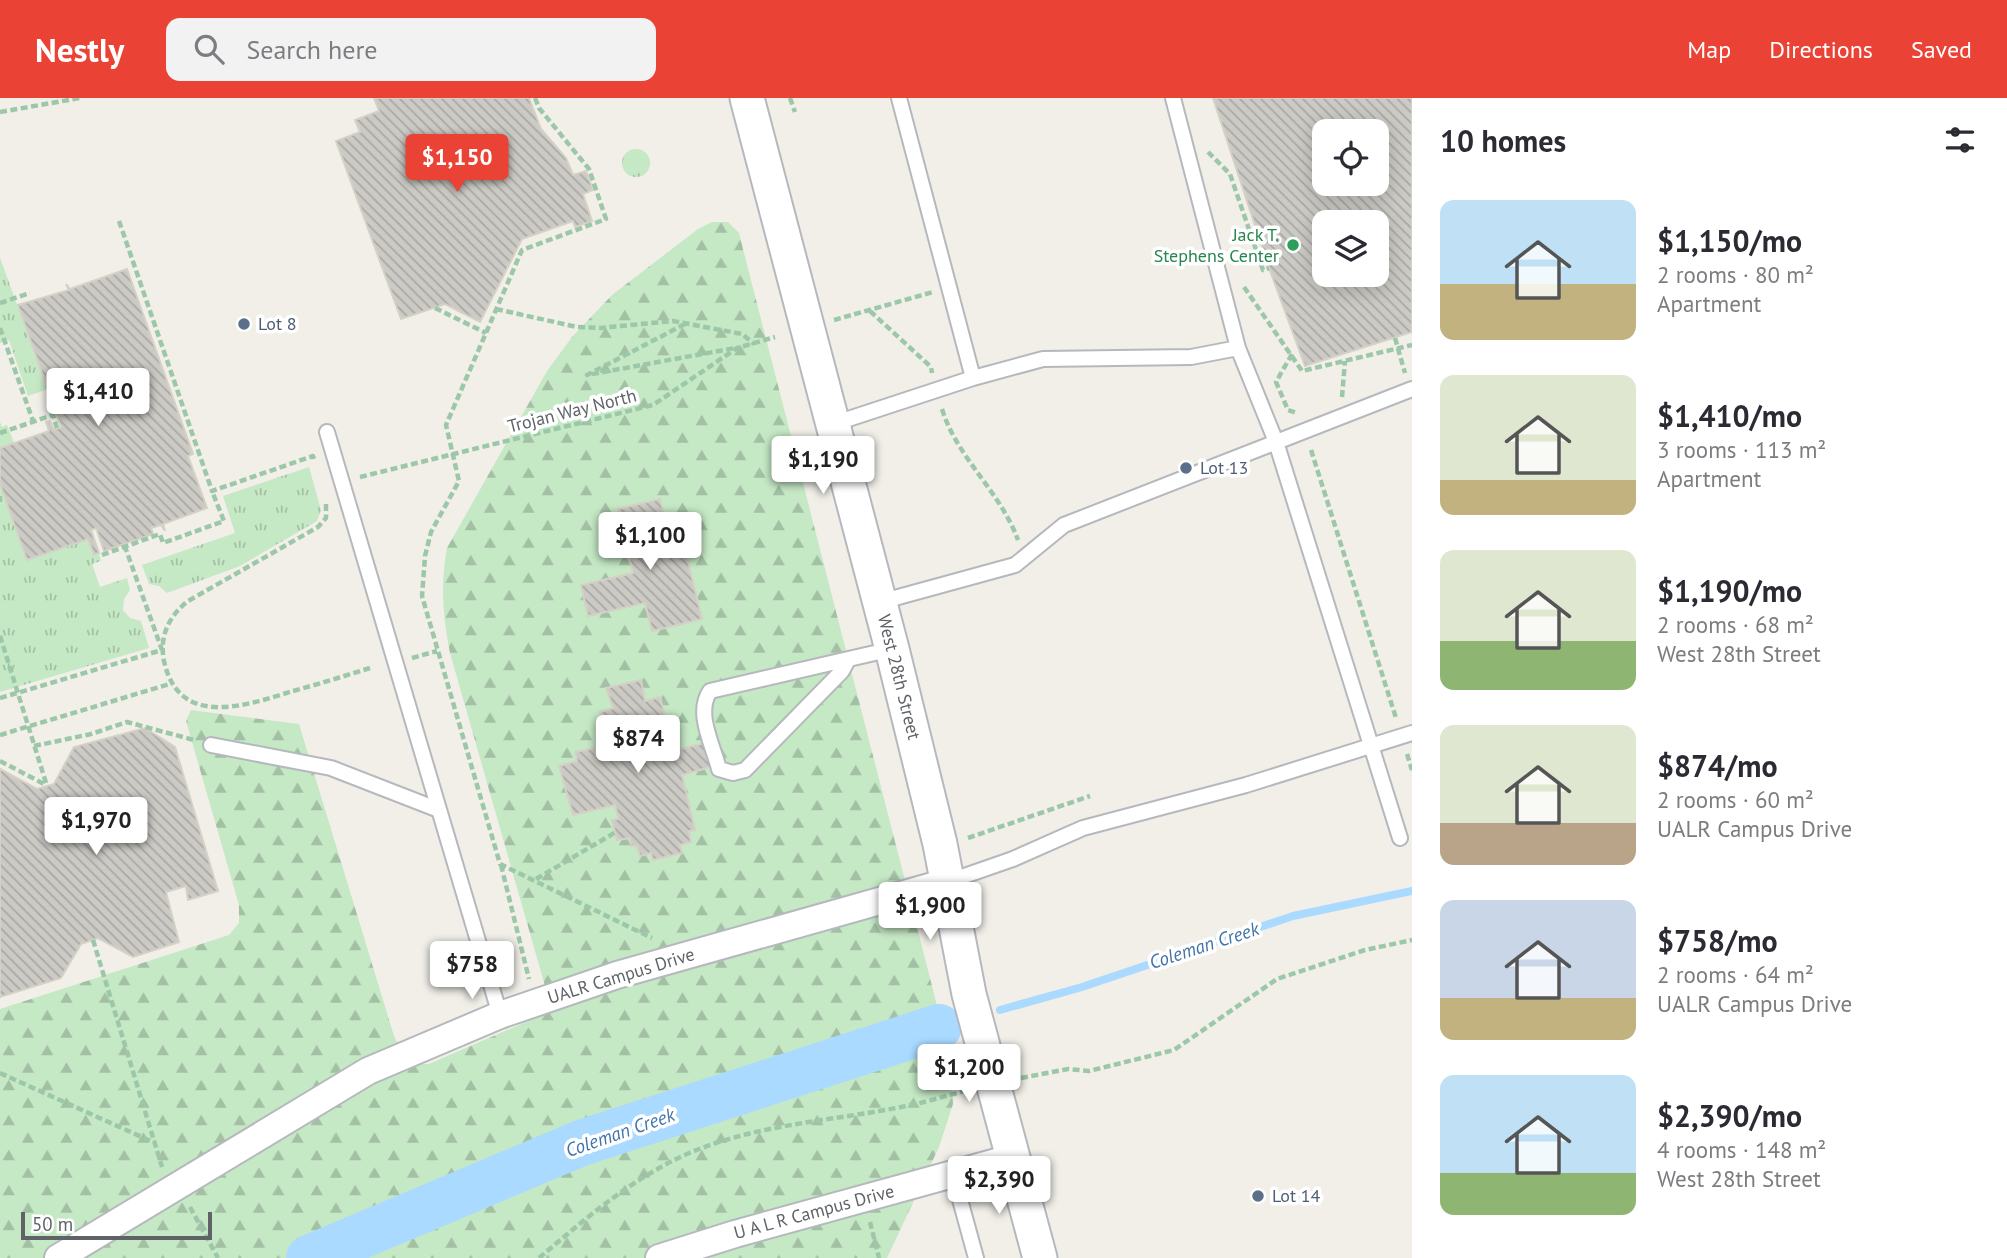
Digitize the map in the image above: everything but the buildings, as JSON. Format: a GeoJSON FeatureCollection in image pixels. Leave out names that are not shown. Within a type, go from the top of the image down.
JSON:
{"type":"FeatureCollection","features":[{"type":"Feature","properties":{"kind":"street","name":"West 28th Street"},"geometry":{"type":"LineString","coordinates":[[747,98],[892,649],[947,882],[969,994],[1040,1258]]}},
{"type":"Feature","properties":{"kind":"street","name":"UALR Campus Drive"},"geometry":{"type":"LineString","coordinates":[[58,1258],[368,1072],[499,1015],[617,975],[947,882]]}},
{"type":"Feature","properties":{"kind":"street","name":"U A L R Campus Drive"},"geometry":{"type":"LineString","coordinates":[[659,1258],[735,1234],[1011,1158]]}},
{"type":"Feature","properties":{"kind":"lane"},"geometry":{"type":"LineString","coordinates":[[899,98],[947,288],[973,378]]}},
{"type":"Feature","properties":{"kind":"lane"},"geometry":{"type":"LineString","coordinates":[[1174,98],[1238,348],[1276,442],[1400,838]]}},
{"type":"Feature","properties":{"kind":"lane"},"geometry":{"type":"LineString","coordinates":[[832,425],[973,378],[1044,359],[1191,357],[1238,348]]}},
{"type":"Feature","properties":{"kind":"lane"},"geometry":{"type":"LineString","coordinates":[[880,602],[1015,565],[1064,525],[1412,389]]}},
{"type":"Feature","properties":{"kind":"lane"},"geometry":{"type":"LineString","coordinates":[[327,432],[499,1015]]}},
{"type":"Feature","properties":{"kind":"lane"},"geometry":{"type":"LineString","coordinates":[[848,660],[842,671],[745,770],[733,773],[719,769],[703,711],[704,701],[710,691],[892,649]]}},
{"type":"Feature","properties":{"kind":"lane"},"geometry":{"type":"LineString","coordinates":[[947,882],[1013,859],[1060,837],[1100,823],[1245,785],[1412,733]]}},
{"type":"Feature","properties":{"kind":"lane"},"geometry":{"type":"LineString","coordinates":[[211,745],[331,768],[439,810]]}},
{"type":"Feature","properties":{"kind":"lane"},"geometry":{"type":"LineString","coordinates":[[953,1174],[976,1258]]}},
{"type":"Feature","properties":{"kind":"path"},"geometry":{"type":"LineString","coordinates":[[0,112],[80,98]]}},
{"type":"Feature","properties":{"kind":"path"},"geometry":{"type":"LineString","coordinates":[[530,983],[500,864],[424,609],[423,569],[431,532],[440,511],[458,486],[446,425],[522,250],[606,219],[589,169],[539,108],[536,98]]}},
{"type":"Feature","properties":{"kind":"path"},"geometry":{"type":"LineString","coordinates":[[790,98],[795,112]]}},
{"type":"Feature","properties":{"kind":"path"},"geometry":{"type":"LineString","coordinates":[[1206,159],[1202,146],[1230,174],[1264,270],[1269,268]]}},
{"type":"Feature","properties":{"kind":"path"},"geometry":{"type":"LineString","coordinates":[[102,555],[160,534],[163,543],[223,521],[119,221]]}},
{"type":"Feature","properties":{"kind":"path"},"geometry":{"type":"LineString","coordinates":[[1240,282],[1302,371],[1412,345]]}},
{"type":"Feature","properties":{"kind":"path"},"geometry":{"type":"LineString","coordinates":[[833,320],[947,288]]}},
{"type":"Feature","properties":{"kind":"path"},"geometry":{"type":"LineString","coordinates":[[0,303],[30,293]]}},
{"type":"Feature","properties":{"kind":"path"},"geometry":{"type":"LineString","coordinates":[[435,308],[486,333]]}},
{"type":"Feature","properties":{"kind":"path"},"geometry":{"type":"LineString","coordinates":[[496,310],[577,327],[600,328],[670,321],[742,334],[754,344]]}},
{"type":"Feature","properties":{"kind":"path"},"geometry":{"type":"LineString","coordinates":[[869,310],[931,367],[934,379]]}},
{"type":"Feature","properties":{"kind":"path"},"geometry":{"type":"LineString","coordinates":[[686,324],[587,375],[737,348]]}},
{"type":"Feature","properties":{"kind":"path"},"geometry":{"type":"LineString","coordinates":[[0,327],[33,421]]}},
{"type":"Feature","properties":{"kind":"path","name":"Trojan Way North"},"geometry":{"type":"LineString","coordinates":[[360,478],[653,405],[737,348],[775,337]]}},
{"type":"Feature","properties":{"kind":"path"},"geometry":{"type":"LineString","coordinates":[[1292,353],[1276,382],[1289,410],[1300,414]]}},
{"type":"Feature","properties":{"kind":"path"},"geometry":{"type":"LineString","coordinates":[[1341,398],[1345,361]]}},
{"type":"Feature","properties":{"kind":"path"},"geometry":{"type":"LineString","coordinates":[[942,409],[950,434],[1008,513],[1019,541],[1029,533]]}},
{"type":"Feature","properties":{"kind":"path"},"geometry":{"type":"LineString","coordinates":[[0,433],[53,415],[57,428]]}},
{"type":"Feature","properties":{"kind":"path"},"geometry":{"type":"LineString","coordinates":[[1311,450],[1397,722]]}},
{"type":"Feature","properties":{"kind":"path"},"geometry":{"type":"LineString","coordinates":[[212,491],[313,456]]}},
{"type":"Feature","properties":{"kind":"path"},"geometry":{"type":"LineString","coordinates":[[0,496],[0,502]]}},
{"type":"Feature","properties":{"kind":"path"},"geometry":{"type":"LineString","coordinates":[[162,650],[165,630],[173,612],[318,527],[326,518],[327,506]]}},
{"type":"Feature","properties":{"kind":"path"},"geometry":{"type":"LineString","coordinates":[[125,545],[173,683],[184,697],[209,708],[234,709],[370,668]]}},
{"type":"Feature","properties":{"kind":"path"},"geometry":{"type":"LineString","coordinates":[[0,636],[47,786],[0,761]]}},
{"type":"Feature","properties":{"kind":"path"},"geometry":{"type":"LineString","coordinates":[[2,696],[162,650]]}},
{"type":"Feature","properties":{"kind":"path"},"geometry":{"type":"LineString","coordinates":[[411,658],[437,651]]}},
{"type":"Feature","properties":{"kind":"path"},"geometry":{"type":"LineString","coordinates":[[0,735],[173,683]]}},
{"type":"Feature","properties":{"kind":"path"},"geometry":{"type":"LineString","coordinates":[[34,746],[91,734],[127,722],[211,745]]}},
{"type":"Feature","properties":{"kind":"path"},"geometry":{"type":"LineString","coordinates":[[1407,754],[1412,770]]}},
{"type":"Feature","properties":{"kind":"path"},"geometry":{"type":"LineString","coordinates":[[964,839],[1090,796]]}},
{"type":"Feature","properties":{"kind":"path"},"geometry":{"type":"LineString","coordinates":[[536,879],[615,832]]}},
{"type":"Feature","properties":{"kind":"path"},"geometry":{"type":"LineString","coordinates":[[500,864],[536,879],[658,942]]}},
{"type":"Feature","properties":{"kind":"path"},"geometry":{"type":"LineString","coordinates":[[93,940],[164,1171]]}},
{"type":"Feature","properties":{"kind":"path"},"geometry":{"type":"LineString","coordinates":[[1016,1079],[1068,1069],[1089,1071],[1174,1050],[1278,979],[1365,950],[1412,940]]}},
{"type":"Feature","properties":{"kind":"path"},"geometry":{"type":"LineString","coordinates":[[0,1073],[155,1143]]}},
{"type":"Feature","properties":{"kind":"path"},"geometry":{"type":"LineString","coordinates":[[539,1258],[601,1206],[654,1171],[689,1153],[728,1140],[817,1118],[910,1105],[972,1088]]}},
{"type":"Feature","properties":{"kind":"path"},"geometry":{"type":"LineString","coordinates":[[187,1203],[218,1258]]}},
{"type":"Feature","properties":{"kind":"path"},"geometry":{"type":"LineString","coordinates":[[870,1222],[879,1258]]}},
{"type":"Feature","properties":{"kind":"green space"},"geometry":{"type":"Polygon","coordinates":[[[636,149],[646,153],[650,163],[646,173],[636,177],[626,173],[622,163],[626,153],[636,149]]]}},
{"type":"Feature","properties":{"kind":"green space"},"geometry":{"type":"Polygon","coordinates":[[[712,222],[728,222],[739,233],[950,1056],[953,1104],[939,1147],[887,1258],[0,1258],[0,1009],[229,935],[239,923],[239,905],[186,721],[191,710],[299,724],[394,1036],[400,1048],[417,1064],[429,1064],[528,1021],[544,1009],[545,986],[450,653],[443,601],[447,548],[547,371],[572,337],[612,295],[698,229],[712,222]]]}},
{"type":"Feature","properties":{"kind":"green space"},"geometry":{"type":"Polygon","coordinates":[[[0,258],[48,389],[28,396],[9,340],[0,343],[0,258]]]}},
{"type":"Feature","properties":{"kind":"green space"},"geometry":{"type":"Polygon","coordinates":[[[0,422],[2,427],[7,425],[14,443],[0,448],[0,422]]]}},
{"type":"Feature","properties":{"kind":"green space"},"geometry":{"type":"Polygon","coordinates":[[[309,467],[321,510],[317,521],[240,566],[167,593],[159,586],[149,584],[142,565],[235,533],[223,496],[309,467]]]}},
{"type":"Feature","properties":{"kind":"green space"},"geometry":{"type":"Polygon","coordinates":[[[0,483],[88,539],[94,555],[99,553],[101,561],[92,564],[100,587],[127,578],[130,590],[124,599],[123,610],[130,618],[141,621],[149,648],[0,692],[0,483]]]}},
{"type":"Feature","properties":{"kind":"waterway","name":"Coleman Creek"},"geometry":{"type":"LineString","coordinates":[[1000,1010],[1082,987],[1293,916],[1412,891]]}},
{"type":"Feature","properties":{"kind":"waterway","name":"Coleman Creek"},"geometry":{"type":"LineString","coordinates":[[309,1258],[581,1143],[939,1027]]}},
{"type":"Feature","properties":{"kind":"place","name":"Jack T. Stephens Center"},"geometry":{"type":"Point","coordinates":[1293,245]}},
{"type":"Feature","properties":{"kind":"place","name":"Lot 8"},"geometry":{"type":"Point","coordinates":[244,324]}},
{"type":"Feature","properties":{"kind":"place","name":"Lot 13"},"geometry":{"type":"Point","coordinates":[1186,468]}},
{"type":"Feature","properties":{"kind":"place","name":"Lot 14"},"geometry":{"type":"Point","coordinates":[1258,1196]}}]}
